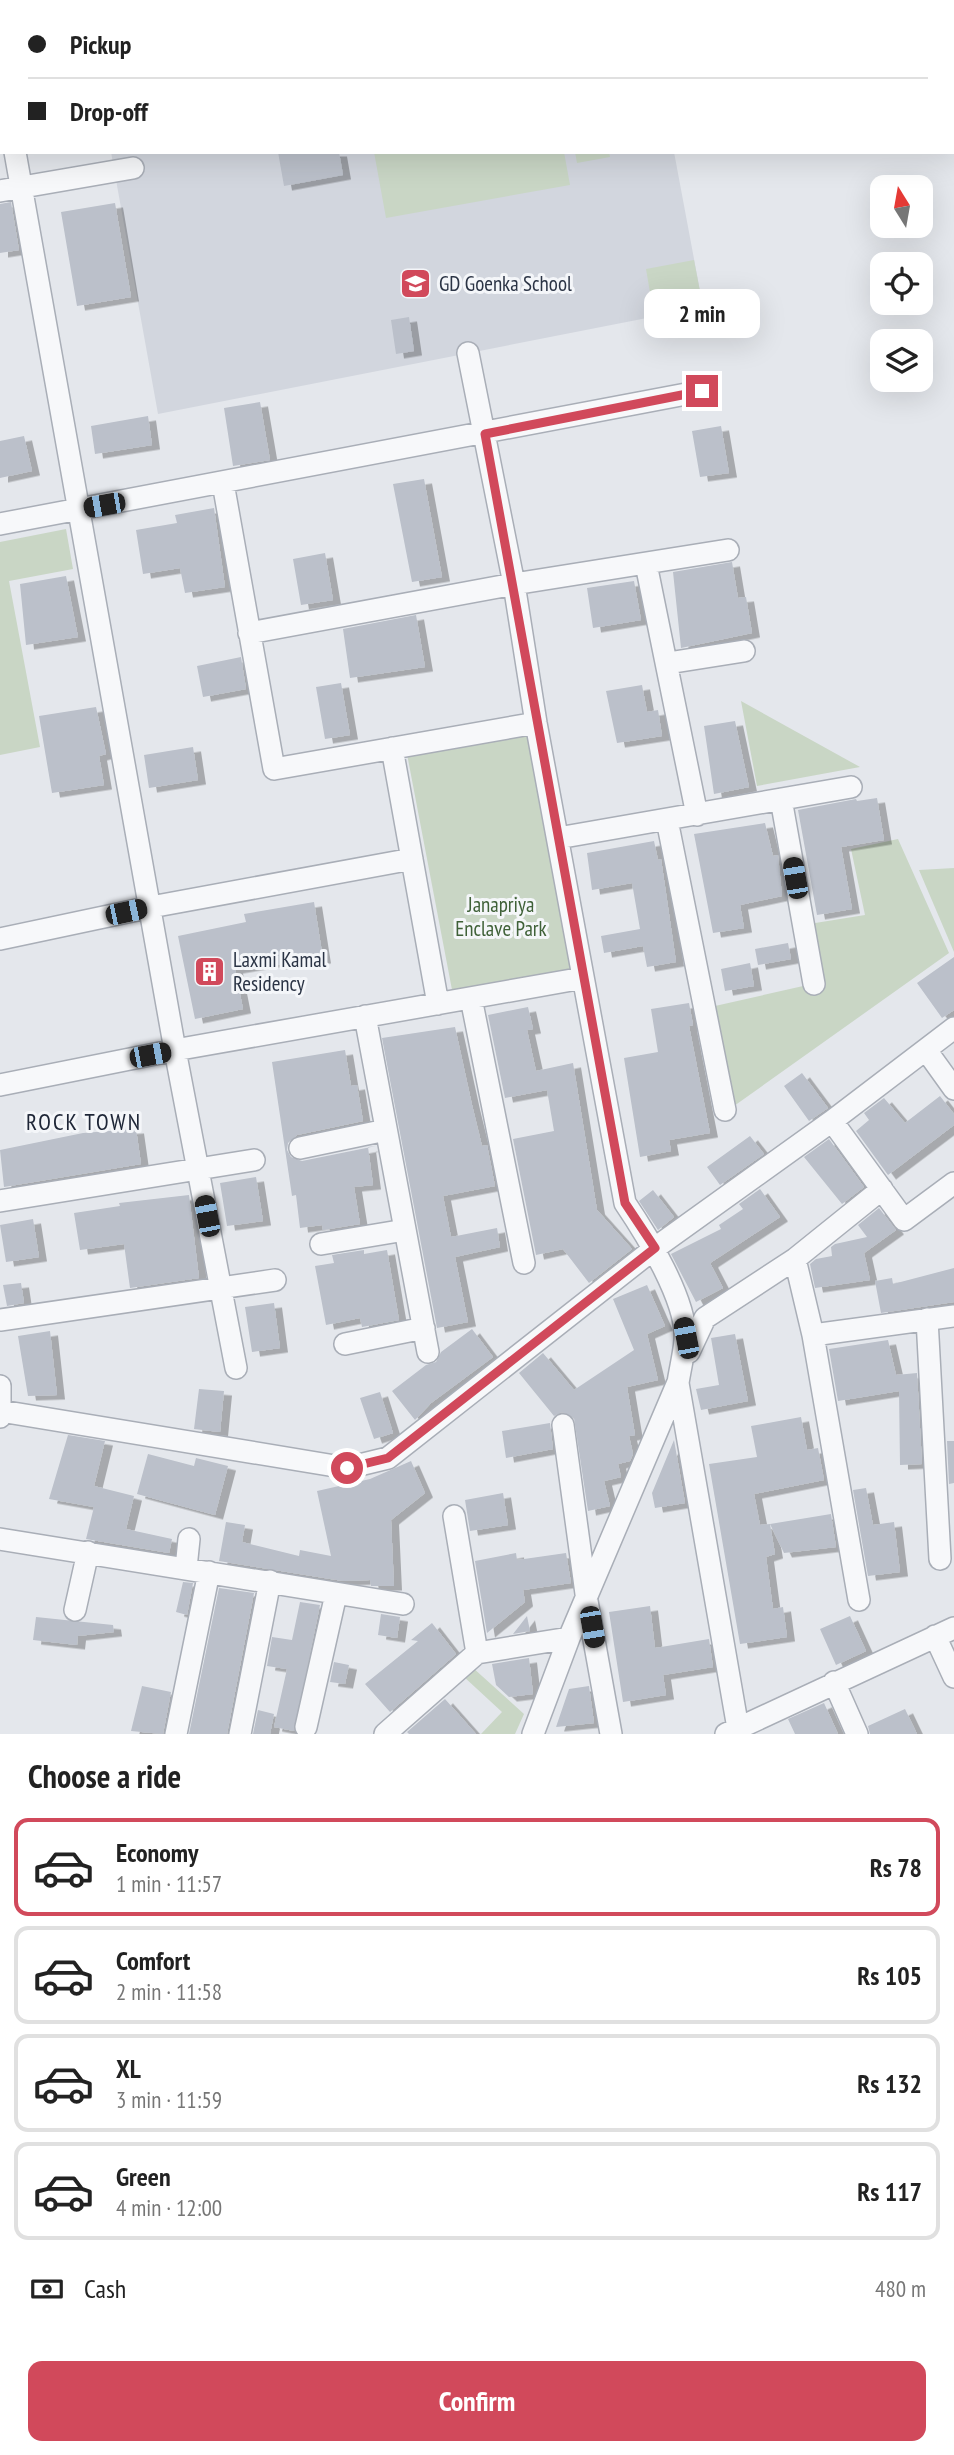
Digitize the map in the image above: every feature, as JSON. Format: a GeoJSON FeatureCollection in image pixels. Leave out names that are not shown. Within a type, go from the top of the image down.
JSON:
{"type":"FeatureCollection","features":[{"type":"Feature","properties":{"kind":"street"},"geometry":{"type":"LineString","coordinates":[[15,154],[10,189],[80,509],[175,1050],[236,1368]]}},
{"type":"Feature","properties":{"kind":"street"},"geometry":{"type":"LineString","coordinates":[[10,189],[131,160]]}},
{"type":"Feature","properties":{"kind":"street"},"geometry":{"type":"LineString","coordinates":[[468,353],[514,584],[536,723],[625,1203],[655,1248],[680,1310],[686,1338],[678,1383],[734,1732],[834,1682],[945,1632],[954,1677]]}},
{"type":"Feature","properties":{"kind":"street"},"geometry":{"type":"LineString","coordinates":[[0,524],[702,391]]}},
{"type":"Feature","properties":{"kind":"street"},"geometry":{"type":"LineString","coordinates":[[223,483],[274,769],[536,723]]}},
{"type":"Feature","properties":{"kind":"street"},"geometry":{"type":"LineString","coordinates":[[249,633],[514,584],[728,550]]}},
{"type":"Feature","properties":{"kind":"street"},"geometry":{"type":"LineString","coordinates":[[646,564],[697,815]]}},
{"type":"Feature","properties":{"kind":"street"},"geometry":{"type":"LineString","coordinates":[[668,663],[744,650]]}},
{"type":"Feature","properties":{"kind":"street"},"geometry":{"type":"LineString","coordinates":[[392,748],[438,1004]]}},
{"type":"Feature","properties":{"kind":"street"},"geometry":{"type":"LineString","coordinates":[[558,838],[851,787]]}},
{"type":"Feature","properties":{"kind":"street"},"geometry":{"type":"LineString","coordinates":[[780,799],[814,984]]}},
{"type":"Feature","properties":{"kind":"street"},"geometry":{"type":"LineString","coordinates":[[667,820],[725,1111]]}},
{"type":"Feature","properties":{"kind":"street"},"geometry":{"type":"LineString","coordinates":[[0,939],[151,907],[412,859]]}},
{"type":"Feature","properties":{"kind":"street"},"geometry":{"type":"LineString","coordinates":[[0,1085],[175,1050],[583,978]]}},
{"type":"Feature","properties":{"kind":"street"},"geometry":{"type":"LineString","coordinates":[[471,998],[524,1263]]}},
{"type":"Feature","properties":{"kind":"street"},"geometry":{"type":"LineString","coordinates":[[365,1016],[428,1352]]}},
{"type":"Feature","properties":{"kind":"street"},"geometry":{"type":"LineString","coordinates":[[0,1386],[1,1414],[347,1468],[388,1458],[655,1248],[832,1122],[954,1028]]}},
{"type":"Feature","properties":{"kind":"street"},"geometry":{"type":"LineString","coordinates":[[926,1050],[954,1089]]}},
{"type":"Feature","properties":{"kind":"street"},"geometry":{"type":"LineString","coordinates":[[832,1122],[904,1220],[954,1183]]}},
{"type":"Feature","properties":{"kind":"street"},"geometry":{"type":"LineString","coordinates":[[300,1148],[386,1130]]}},
{"type":"Feature","properties":{"kind":"street"},"geometry":{"type":"LineString","coordinates":[[0,1201],[254,1160]]}},
{"type":"Feature","properties":{"kind":"street"},"geometry":{"type":"LineString","coordinates":[[533,1734],[569,1638],[678,1383],[695,1334],[705,1318],[795,1259],[882,1189]]}},
{"type":"Feature","properties":{"kind":"street"},"geometry":{"type":"LineString","coordinates":[[321,1244],[405,1230]]}},
{"type":"Feature","properties":{"kind":"street"},"geometry":{"type":"LineString","coordinates":[[795,1259],[813,1335],[859,1600]]}},
{"type":"Feature","properties":{"kind":"street"},"geometry":{"type":"LineString","coordinates":[[0,1320],[275,1280]]}},
{"type":"Feature","properties":{"kind":"street"},"geometry":{"type":"LineString","coordinates":[[813,1335],[954,1316]]}},
{"type":"Feature","properties":{"kind":"street"},"geometry":{"type":"LineString","coordinates":[[927,1319],[940,1559]]}},
{"type":"Feature","properties":{"kind":"street"},"geometry":{"type":"LineString","coordinates":[[345,1344],[424,1328]]}},
{"type":"Feature","properties":{"kind":"street"},"geometry":{"type":"LineString","coordinates":[[563,1425],[587,1601],[611,1734]]}},
{"type":"Feature","properties":{"kind":"street"},"geometry":{"type":"LineString","coordinates":[[454,1516],[477,1653]]}},
{"type":"Feature","properties":{"kind":"street"},"geometry":{"type":"LineString","coordinates":[[0,1539],[403,1604]]}},
{"type":"Feature","properties":{"kind":"street"},"geometry":{"type":"LineString","coordinates":[[186,1568],[189,1539]]}},
{"type":"Feature","properties":{"kind":"street"},"geometry":{"type":"LineString","coordinates":[[75,1610],[88,1552]]}},
{"type":"Feature","properties":{"kind":"street"},"geometry":{"type":"LineString","coordinates":[[176,1734],[209,1572]]}},
{"type":"Feature","properties":{"kind":"street"},"geometry":{"type":"LineString","coordinates":[[240,1734],[271,1581]]}},
{"type":"Feature","properties":{"kind":"street"},"geometry":{"type":"LineString","coordinates":[[306,1727],[336,1594]]}},
{"type":"Feature","properties":{"kind":"street"},"geometry":{"type":"LineString","coordinates":[[385,1734],[477,1653],[569,1638]]}},
{"type":"Feature","properties":{"kind":"street"},"geometry":{"type":"LineString","coordinates":[[834,1682],[857,1734]]}},
{"type":"Feature","properties":{"kind":"shaded area","name":"GD Goenka School"},"geometry":{"type":"Polygon","coordinates":[[[111,154],[674,154],[703,307],[158,414],[111,154]]]}},
{"type":"Feature","properties":{"kind":"green space"},"geometry":{"type":"Polygon","coordinates":[[[374,154],[564,154],[570,185],[386,218],[374,154]]]}},
{"type":"Feature","properties":{"kind":"green space"},"geometry":{"type":"Polygon","coordinates":[[[575,154],[609,154],[610,157],[577,163],[575,154]]]}},
{"type":"Feature","properties":{"kind":"green space"},"geometry":{"type":"Polygon","coordinates":[[[694,260],[703,307],[654,316],[646,269],[694,260]]]}},
{"type":"Feature","properties":{"kind":"green space"},"geometry":{"type":"Polygon","coordinates":[[[66,529],[73,569],[9,581],[40,747],[0,755],[0,542],[66,529]]]}},
{"type":"Feature","properties":{"kind":"green space"},"geometry":{"type":"Polygon","coordinates":[[[741,701],[860,767],[757,786],[741,701]]]}},
{"type":"Feature","properties":{"kind":"green space","name":"Janapriya Enclave Park"},"geometry":{"type":"Polygon","coordinates":[[[527,732],[574,972],[453,995],[407,754],[527,732]]]}},
{"type":"Feature","properties":{"kind":"green space"},"geometry":{"type":"Polygon","coordinates":[[[898,839],[949,953],[734,1106],[715,1006],[821,982],[809,924],[865,915],[851,849],[898,839]]]}},
{"type":"Feature","properties":{"kind":"green space"},"geometry":{"type":"Polygon","coordinates":[[[954,868],[954,952],[919,870],[954,868]]]}},
{"type":"Feature","properties":{"kind":"green space"},"geometry":{"type":"Polygon","coordinates":[[[472,1667],[524,1714],[515,1734],[481,1734],[502,1712],[463,1676],[472,1667]]]}},
{"type":"Feature","properties":{"kind":"building"},"geometry":{"type":"Polygon","coordinates":[[[278,154],[339,154],[343,175],[284,186],[278,154]]]}},
{"type":"Feature","properties":{"kind":"building"},"geometry":{"type":"Polygon","coordinates":[[[11,202],[19,250],[0,253],[0,204],[11,202]]]}},
{"type":"Feature","properties":{"kind":"building"},"geometry":{"type":"Polygon","coordinates":[[[115,203],[131,297],[77,306],[61,212],[115,203]]]}},
{"type":"Feature","properties":{"kind":"building"},"geometry":{"type":"Polygon","coordinates":[[[409,317],[414,351],[396,354],[391,320],[409,317]]]}},
{"type":"Feature","properties":{"kind":"building"},"geometry":{"type":"Polygon","coordinates":[[[260,402],[270,460],[233,466],[224,408],[260,402]]]}},
{"type":"Feature","properties":{"kind":"building"},"geometry":{"type":"Polygon","coordinates":[[[148,416],[152,445],[95,454],[91,426],[148,416]]]}},
{"type":"Feature","properties":{"kind":"building"},"geometry":{"type":"Polygon","coordinates":[[[721,426],[729,473],[700,477],[692,431],[721,426]]]}},
{"type":"Feature","properties":{"kind":"building"},"geometry":{"type":"Polygon","coordinates":[[[24,436],[32,471],[0,478],[0,441],[24,436]]]}},
{"type":"Feature","properties":{"kind":"building"},"geometry":{"type":"Polygon","coordinates":[[[424,479],[442,577],[412,582],[393,484],[424,479]]]}},
{"type":"Feature","properties":{"kind":"building"},"geometry":{"type":"Polygon","coordinates":[[[214,508],[225,587],[185,593],[180,568],[143,574],[136,530],[177,523],[175,515],[214,508]]]}},
{"type":"Feature","properties":{"kind":"building"},"geometry":{"type":"Polygon","coordinates":[[[325,553],[333,600],[301,605],[293,559],[325,553]]]}},
{"type":"Feature","properties":{"kind":"building"},"geometry":{"type":"Polygon","coordinates":[[[732,562],[738,598],[746,597],[752,633],[681,648],[673,572],[732,562]]]}},
{"type":"Feature","properties":{"kind":"building"},"geometry":{"type":"Polygon","coordinates":[[[66,576],[78,637],[26,645],[20,584],[66,576]]]}},
{"type":"Feature","properties":{"kind":"building"},"geometry":{"type":"Polygon","coordinates":[[[634,581],[641,620],[593,628],[587,588],[634,581]]]}},
{"type":"Feature","properties":{"kind":"building"},"geometry":{"type":"Polygon","coordinates":[[[416,615],[425,667],[350,678],[343,629],[416,615]]]}},
{"type":"Feature","properties":{"kind":"building"},"geometry":{"type":"Polygon","coordinates":[[[241,657],[246,689],[203,697],[197,666],[241,657]]]}},
{"type":"Feature","properties":{"kind":"building"},"geometry":{"type":"Polygon","coordinates":[[[341,683],[350,735],[325,739],[316,687],[341,683]]]}},
{"type":"Feature","properties":{"kind":"building"},"geometry":{"type":"Polygon","coordinates":[[[642,685],[647,712],[658,710],[662,736],[617,743],[606,691],[642,685]]]}},
{"type":"Feature","properties":{"kind":"building"},"geometry":{"type":"Polygon","coordinates":[[[96,707],[106,754],[99,756],[104,785],[52,793],[39,716],[96,707]]]}},
{"type":"Feature","properties":{"kind":"building"},"geometry":{"type":"Polygon","coordinates":[[[735,721],[749,787],[714,794],[704,726],[735,721]]]}},
{"type":"Feature","properties":{"kind":"building"},"geometry":{"type":"Polygon","coordinates":[[[193,747],[198,780],[149,788],[144,755],[193,747]]]}},
{"type":"Feature","properties":{"kind":"building"},"geometry":{"type":"Polygon","coordinates":[[[877,798],[884,840],[841,847],[852,909],[817,915],[798,810],[856,799],[877,798]]]}},
{"type":"Feature","properties":{"kind":"building"},"geometry":{"type":"Polygon","coordinates":[[[765,823],[773,856],[778,855],[782,896],[740,905],[744,928],[713,933],[694,834],[765,823]]]}},
{"type":"Feature","properties":{"kind":"building"},"geometry":{"type":"Polygon","coordinates":[[[654,841],[658,860],[661,859],[676,962],[647,967],[643,946],[604,953],[601,936],[640,929],[632,883],[592,890],[587,853],[654,841]]]}},
{"type":"Feature","properties":{"kind":"building"},"geometry":{"type":"Polygon","coordinates":[[[314,902],[323,959],[277,965],[277,962],[235,969],[243,1009],[195,1019],[178,936],[246,922],[244,914],[314,902]]]}},
{"type":"Feature","properties":{"kind":"building"},"geometry":{"type":"Polygon","coordinates":[[[788,943],[791,959],[758,965],[755,949],[788,943]]]}},
{"type":"Feature","properties":{"kind":"building"},"geometry":{"type":"Polygon","coordinates":[[[954,957],[954,1010],[942,1018],[917,983],[954,957]]]}},
{"type":"Feature","properties":{"kind":"building"},"geometry":{"type":"Polygon","coordinates":[[[750,963],[754,986],[725,991],[721,969],[750,963]]]}},
{"type":"Feature","properties":{"kind":"building"},"geometry":{"type":"Polygon","coordinates":[[[689,1003],[693,1025],[689,1026],[710,1133],[669,1140],[671,1151],[640,1157],[624,1058],[658,1052],[651,1009],[689,1003]]]}},
{"type":"Feature","properties":{"kind":"building"},"geometry":{"type":"Polygon","coordinates":[[[528,1007],[533,1029],[527,1030],[536,1071],[573,1063],[597,1210],[632,1249],[589,1283],[563,1249],[536,1255],[513,1139],[554,1131],[547,1090],[505,1098],[488,1015],[528,1007]]]}},
{"type":"Feature","properties":{"kind":"building"},"geometry":{"type":"Polygon","coordinates":[[[455,1027],[482,1146],[487,1145],[495,1186],[443,1196],[451,1237],[497,1228],[500,1247],[455,1257],[468,1322],[437,1328],[382,1038],[455,1027]]]}},
{"type":"Feature","properties":{"kind":"building"},"geometry":{"type":"Polygon","coordinates":[[[345,1050],[351,1086],[357,1085],[363,1121],[297,1135],[288,1143],[287,1150],[291,1157],[302,1161],[368,1148],[373,1185],[354,1187],[360,1224],[323,1230],[322,1225],[300,1228],[296,1195],[292,1196],[272,1062],[345,1050]]]}},
{"type":"Feature","properties":{"kind":"building"},"geometry":{"type":"Polygon","coordinates":[[[802,1073],[828,1108],[809,1121],[784,1086],[802,1073]]]}},
{"type":"Feature","properties":{"kind":"building"},"geometry":{"type":"Polygon","coordinates":[[[940,1096],[954,1114],[954,1125],[888,1175],[856,1131],[869,1120],[864,1113],[884,1098],[905,1123],[940,1096]]]}},
{"type":"Feature","properties":{"kind":"building"},"geometry":{"type":"Polygon","coordinates":[[[136,1129],[141,1164],[4,1187],[0,1150],[83,1133],[136,1129]]]}},
{"type":"Feature","properties":{"kind":"building"},"geometry":{"type":"Polygon","coordinates":[[[750,1136],[764,1154],[720,1185],[707,1167],[750,1136]]]}},
{"type":"Feature","properties":{"kind":"building"},"geometry":{"type":"Polygon","coordinates":[[[829,1139],[864,1187],[842,1204],[804,1157],[829,1139]]]}},
{"type":"Feature","properties":{"kind":"building"},"geometry":{"type":"Polygon","coordinates":[[[256,1177],[263,1221],[227,1226],[220,1183],[256,1177]]]}},
{"type":"Feature","properties":{"kind":"building"},"geometry":{"type":"Polygon","coordinates":[[[760,1189],[780,1217],[710,1263],[723,1288],[696,1302],[671,1254],[721,1229],[719,1225],[743,1209],[739,1204],[760,1189]]]}},
{"type":"Feature","properties":{"kind":"building"},"geometry":{"type":"Polygon","coordinates":[[[653,1190],[674,1217],[658,1230],[639,1201],[653,1190]]]}},
{"type":"Feature","properties":{"kind":"building"},"geometry":{"type":"Polygon","coordinates":[[[189,1195],[199,1278],[130,1288],[124,1244],[80,1250],[74,1213],[120,1206],[119,1203],[189,1195]]]}},
{"type":"Feature","properties":{"kind":"building"},"geometry":{"type":"Polygon","coordinates":[[[879,1208],[896,1230],[864,1253],[870,1280],[815,1288],[810,1264],[816,1259],[832,1256],[831,1247],[835,1244],[867,1237],[858,1225],[879,1208]]]}},
{"type":"Feature","properties":{"kind":"building"},"geometry":{"type":"Polygon","coordinates":[[[33,1219],[39,1257],[6,1262],[0,1225],[33,1219]]]}},
{"type":"Feature","properties":{"kind":"building"},"geometry":{"type":"Polygon","coordinates":[[[364,1250],[364,1254],[387,1250],[399,1320],[362,1327],[360,1318],[326,1325],[315,1266],[334,1263],[332,1255],[364,1250]]]}},
{"type":"Feature","properties":{"kind":"building"},"geometry":{"type":"Polygon","coordinates":[[[954,1268],[954,1302],[881,1313],[875,1281],[892,1278],[893,1284],[954,1268]]]}},
{"type":"Feature","properties":{"kind":"building"},"geometry":{"type":"Polygon","coordinates":[[[21,1283],[24,1303],[7,1306],[3,1285],[21,1283]]]}},
{"type":"Feature","properties":{"kind":"building"},"geometry":{"type":"Polygon","coordinates":[[[647,1285],[665,1326],[647,1334],[658,1380],[627,1387],[635,1435],[629,1436],[633,1454],[630,1461],[618,1464],[621,1477],[604,1481],[610,1506],[588,1511],[574,1418],[562,1412],[554,1416],[519,1373],[543,1353],[574,1390],[634,1350],[613,1299],[647,1285]]]}},
{"type":"Feature","properties":{"kind":"building"},"geometry":{"type":"Polygon","coordinates":[[[274,1303],[280,1348],[252,1352],[245,1307],[274,1303]]]}},
{"type":"Feature","properties":{"kind":"building"},"geometry":{"type":"Polygon","coordinates":[[[472,1329],[493,1357],[431,1403],[415,1420],[392,1391],[426,1365],[436,1362],[441,1352],[472,1329]]]}},
{"type":"Feature","properties":{"kind":"building"},"geometry":{"type":"Polygon","coordinates":[[[50,1331],[57,1395],[28,1396],[18,1336],[50,1331]]]}},
{"type":"Feature","properties":{"kind":"building"},"geometry":{"type":"Polygon","coordinates":[[[735,1334],[748,1401],[701,1410],[696,1389],[719,1385],[711,1338],[735,1334]]]}},
{"type":"Feature","properties":{"kind":"building"},"geometry":{"type":"Polygon","coordinates":[[[888,1340],[896,1375],[917,1373],[922,1464],[900,1465],[899,1391],[838,1401],[829,1349],[888,1340]]]}},
{"type":"Feature","properties":{"kind":"building"},"geometry":{"type":"Polygon","coordinates":[[[199,1389],[224,1391],[220,1432],[194,1429],[199,1389]]]}},
{"type":"Feature","properties":{"kind":"building"},"geometry":{"type":"Polygon","coordinates":[[[380,1392],[393,1433],[374,1439],[360,1398],[380,1392]]]}},
{"type":"Feature","properties":{"kind":"building"},"geometry":{"type":"Polygon","coordinates":[[[801,1417],[807,1450],[818,1448],[824,1480],[754,1494],[760,1525],[770,1524],[775,1554],[766,1557],[773,1609],[783,1607],[787,1637],[740,1644],[709,1464],[757,1457],[751,1426],[801,1417]]]}},
{"type":"Feature","properties":{"kind":"building"},"geometry":{"type":"Polygon","coordinates":[[[550,1423],[553,1449],[506,1458],[502,1431],[550,1423]]]}},
{"type":"Feature","properties":{"kind":"building"},"geometry":{"type":"Polygon","coordinates":[[[68,1435],[105,1441],[94,1486],[134,1496],[126,1529],[172,1539],[169,1553],[86,1539],[94,1507],[49,1499],[68,1435]]]}},
{"type":"Feature","properties":{"kind":"building"},"geometry":{"type":"Polygon","coordinates":[[[674,1440],[685,1503],[655,1508],[652,1493],[674,1440]]]}},
{"type":"Feature","properties":{"kind":"building"},"geometry":{"type":"Polygon","coordinates":[[[947,1441],[954,1441],[954,1483],[949,1484],[947,1441]]]}},
{"type":"Feature","properties":{"kind":"building"},"geometry":{"type":"Polygon","coordinates":[[[148,1454],[194,1466],[196,1458],[228,1466],[215,1515],[137,1494],[148,1454]]]}},
{"type":"Feature","properties":{"kind":"building"},"geometry":{"type":"Polygon","coordinates":[[[411,1461],[425,1493],[391,1520],[394,1586],[371,1586],[370,1580],[343,1581],[219,1561],[226,1522],[245,1525],[242,1542],[299,1556],[300,1550],[331,1556],[317,1491],[370,1479],[411,1461]]]}},
{"type":"Feature","properties":{"kind":"building"},"geometry":{"type":"Polygon","coordinates":[[[866,1488],[873,1525],[894,1522],[900,1572],[868,1576],[853,1490],[866,1488]]]}},
{"type":"Feature","properties":{"kind":"building"},"geometry":{"type":"Polygon","coordinates":[[[503,1493],[508,1525],[470,1531],[465,1500],[503,1493]]]}},
{"type":"Feature","properties":{"kind":"building"},"geometry":{"type":"Polygon","coordinates":[[[831,1514],[836,1547],[784,1553],[770,1524],[831,1514]]]}},
{"type":"Feature","properties":{"kind":"building"},"geometry":{"type":"Polygon","coordinates":[[[516,1553],[517,1560],[566,1553],[571,1583],[523,1590],[525,1602],[487,1633],[475,1561],[516,1553]]]}},
{"type":"Feature","properties":{"kind":"building"},"geometry":{"type":"Polygon","coordinates":[[[183,1582],[193,1583],[187,1615],[176,1612],[183,1582]]]}},
{"type":"Feature","properties":{"kind":"building"},"geometry":{"type":"Polygon","coordinates":[[[219,1588],[254,1593],[227,1734],[189,1734],[219,1588]]]}},
{"type":"Feature","properties":{"kind":"building"},"geometry":{"type":"Polygon","coordinates":[[[300,1602],[320,1605],[294,1731],[274,1727],[287,1669],[267,1666],[272,1637],[292,1640],[300,1602]]]}},
{"type":"Feature","properties":{"kind":"building"},"geometry":{"type":"Polygon","coordinates":[[[650,1606],[655,1648],[709,1639],[713,1667],[663,1675],[666,1695],[623,1702],[609,1612],[650,1606]]]}},
{"type":"Feature","properties":{"kind":"building"},"geometry":{"type":"Polygon","coordinates":[[[381,1614],[400,1617],[397,1638],[378,1635],[381,1614]]]}},
{"type":"Feature","properties":{"kind":"building"},"geometry":{"type":"Polygon","coordinates":[[[527,1616],[530,1631],[513,1634],[527,1616]]]}},
{"type":"Feature","properties":{"kind":"building"},"geometry":{"type":"Polygon","coordinates":[[[850,1616],[866,1651],[836,1665],[820,1629],[850,1616]]]}},
{"type":"Feature","properties":{"kind":"building"},"geometry":{"type":"Polygon","coordinates":[[[36,1617],[113,1625],[114,1632],[78,1636],[77,1645],[33,1640],[36,1617]]]}},
{"type":"Feature","properties":{"kind":"building"},"geometry":{"type":"Polygon","coordinates":[[[432,1623],[456,1654],[390,1712],[365,1684],[418,1641],[411,1640],[432,1623]]]}},
{"type":"Feature","properties":{"kind":"building"},"geometry":{"type":"Polygon","coordinates":[[[529,1658],[533,1694],[509,1697],[496,1685],[492,1664],[529,1658]]]}},
{"type":"Feature","properties":{"kind":"building"},"geometry":{"type":"Polygon","coordinates":[[[334,1662],[349,1665],[345,1684],[330,1682],[334,1662]]]}},
{"type":"Feature","properties":{"kind":"building"},"geometry":{"type":"Polygon","coordinates":[[[142,1686],[171,1692],[163,1734],[131,1731],[142,1686]]]}},
{"type":"Feature","properties":{"kind":"building"},"geometry":{"type":"Polygon","coordinates":[[[589,1686],[594,1723],[556,1727],[569,1689],[589,1686]]]}},
{"type":"Feature","properties":{"kind":"building"},"geometry":{"type":"Polygon","coordinates":[[[445,1699],[476,1734],[407,1732],[445,1699]]]}},
{"type":"Feature","properties":{"kind":"building"},"geometry":{"type":"Polygon","coordinates":[[[824,1703],[838,1734],[795,1734],[788,1719],[824,1703]]]}},
{"type":"Feature","properties":{"kind":"building"},"geometry":{"type":"Polygon","coordinates":[[[905,1709],[917,1734],[870,1734],[868,1726],[905,1709]]]}},
{"type":"Feature","properties":{"kind":"building"},"geometry":{"type":"Polygon","coordinates":[[[258,1710],[274,1714],[270,1734],[253,1734],[258,1710]]]}},
{"type":"Feature","properties":{"kind":"place","name":"GD Goenka School"},"geometry":{"type":"Point","coordinates":[416,284]}},
{"type":"Feature","properties":{"kind":"place","name":"Laxmi Kamal Residency"},"geometry":{"type":"Point","coordinates":[210,972]}},
{"type":"Feature","properties":{"kind":"district","name":"ROCK TOWN"},"geometry":{"type":"Point","coordinates":[84,1122]}},
{"type":"Feature","properties":{"kind":"route"},"geometry":{"type":"LineString","coordinates":[[347,1468],[388,1458],[655,1248],[625,1203],[485,434],[702,391]]}}]}
